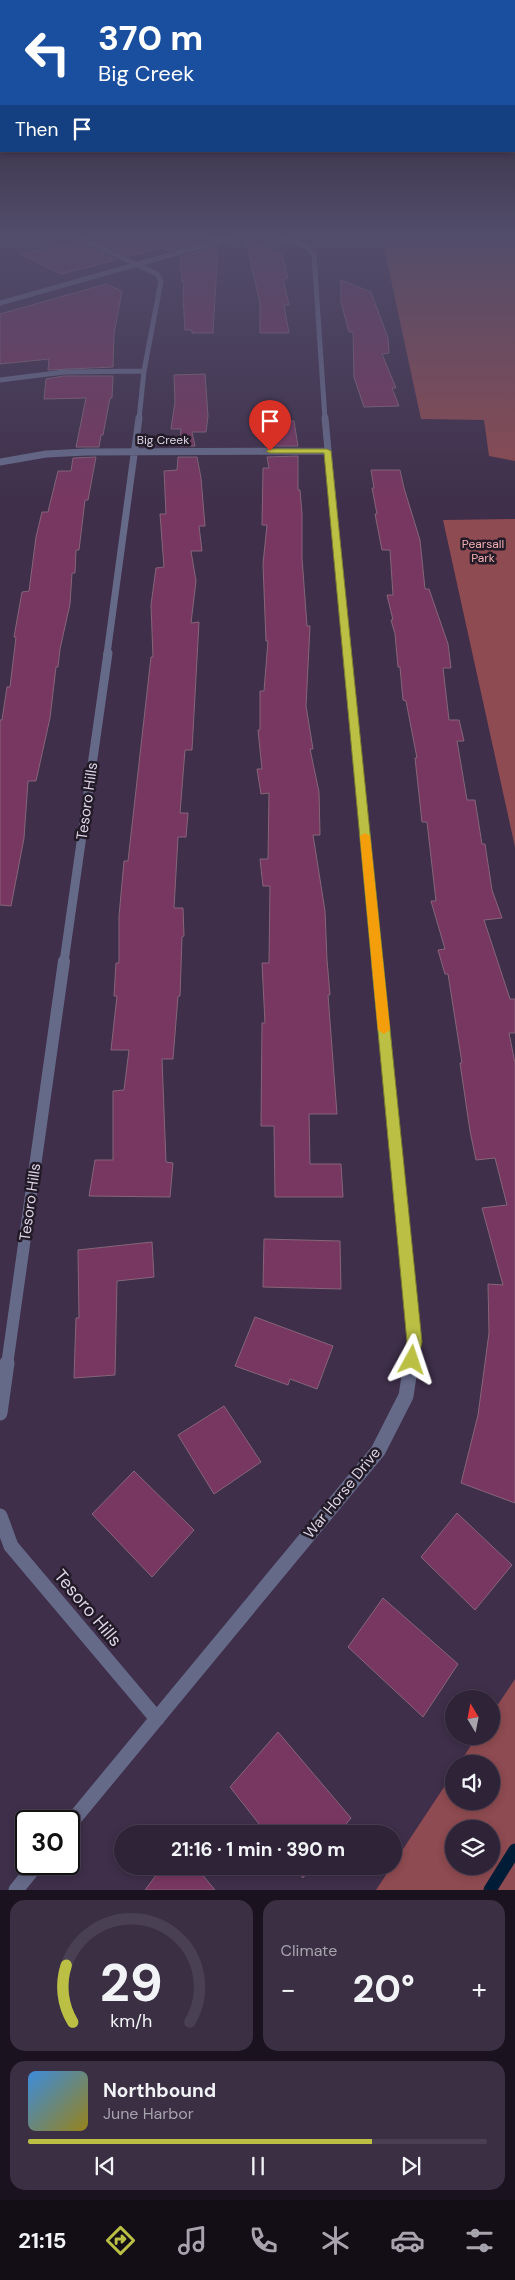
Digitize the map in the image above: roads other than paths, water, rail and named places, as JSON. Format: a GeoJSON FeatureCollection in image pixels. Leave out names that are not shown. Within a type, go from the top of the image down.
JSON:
{"type":"FeatureCollection","features":[{"type":"Feature","properties":{"kind":"street","name":"Tesoro Hills"},"geometry":{"type":"LineString","coordinates":[[0,1413],[136,452],[144,371],[152,326]]}},
{"type":"Feature","properties":{"kind":"street","name":"War Horse Drive"},"geometry":{"type":"LineString","coordinates":[[80,1812],[378,1451],[406,1396],[415,1342],[327,451],[319,326]]}},
{"type":"Feature","properties":{"kind":"street"},"geometry":{"type":"LineString","coordinates":[[0,380],[64,372],[144,371]]}},
{"type":"Feature","properties":{"kind":"street","name":"Big Creek"},"geometry":{"type":"LineString","coordinates":[[0,462],[66,452],[327,451]]}},
{"type":"Feature","properties":{"kind":"street","name":"Tesoro Hills"},"geometry":{"type":"LineString","coordinates":[[0,1516],[11,1546],[156,1719]]}},
{"type":"Feature","properties":{"kind":"street"},"geometry":{"type":"LineString","coordinates":[[16,1890],[28,1875]]}},
{"type":"Feature","properties":{"kind":"waterway"},"geometry":{"type":"LineString","coordinates":[[490,1890],[515,1850]]}},
{"type":"Feature","properties":{"kind":"park label","name":"Pearsall Park"},"geometry":{"type":"Point","coordinates":[483,551]}}]}
